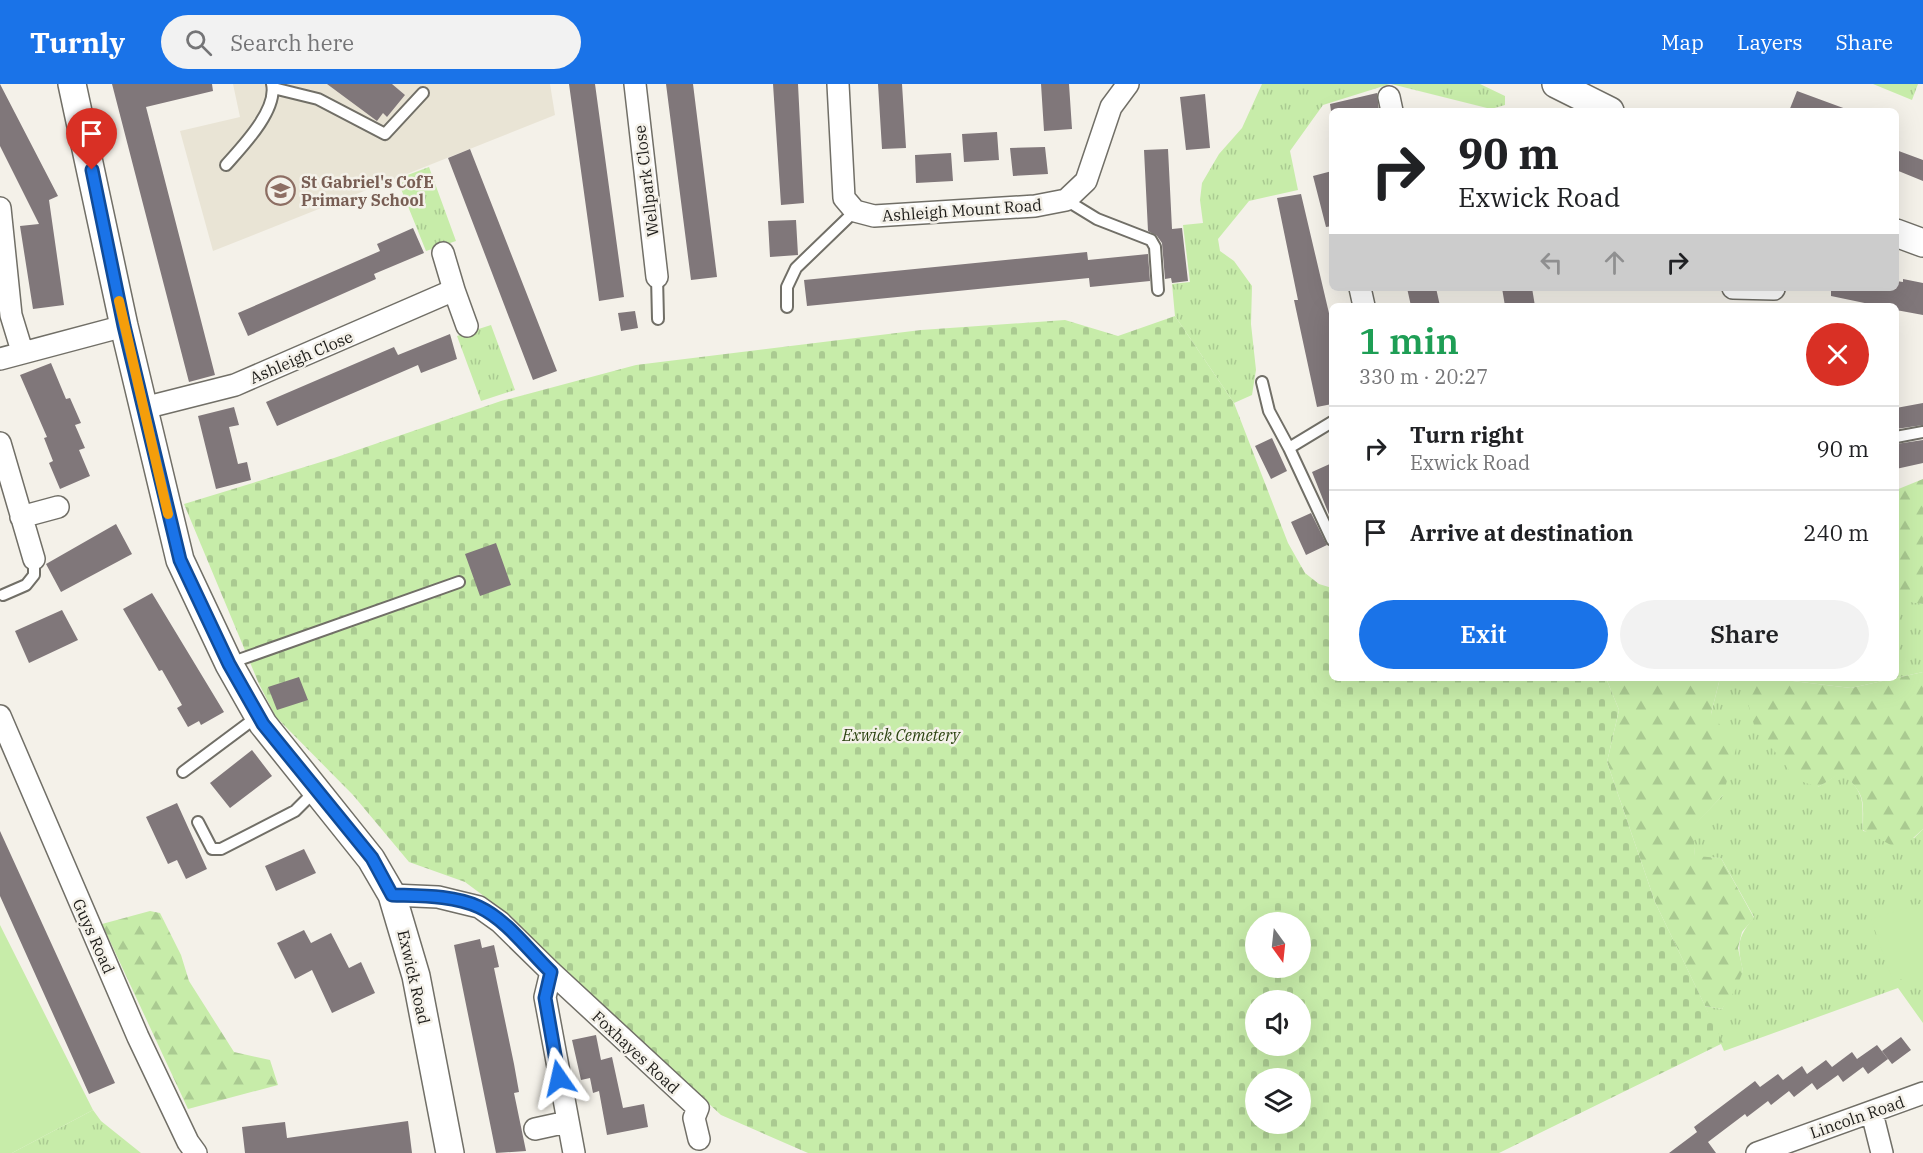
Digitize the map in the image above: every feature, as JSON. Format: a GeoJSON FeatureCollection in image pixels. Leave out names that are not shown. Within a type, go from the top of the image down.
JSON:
{"type":"FeatureCollection","features":[{"type":"Feature","properties":{"kind":"street","name":"Exwick Road"},"geometry":{"type":"LineString","coordinates":[[72,84],[124,326],[180,560],[229,664],[258,716],[372,858],[392,895],[416,976],[450,1153]]}},
{"type":"Feature","properties":{"kind":"street","name":"Wellpark Close"},"geometry":{"type":"LineString","coordinates":[[635,84],[657,277]]}},
{"type":"Feature","properties":{"kind":"street"},"geometry":{"type":"LineString","coordinates":[[838,84],[844,198],[855,211]]}},
{"type":"Feature","properties":{"kind":"street","name":"Ashleigh Mount Road"},"geometry":{"type":"LineString","coordinates":[[855,211],[863,215],[897,215],[1035,206],[1066,200],[1086,181],[1112,107],[1128,84]]}},
{"type":"Feature","properties":{"kind":"street"},"geometry":{"type":"LineString","coordinates":[[1556,84],[1604,108]]}},
{"type":"Feature","properties":{"kind":"street"},"geometry":{"type":"LineString","coordinates":[[0,208],[11,315],[22,351]]}},
{"type":"Feature","properties":{"kind":"street"},"geometry":{"type":"LineString","coordinates":[[1899,234],[1923,243]]}},
{"type":"Feature","properties":{"kind":"street"},"geometry":{"type":"LineString","coordinates":[[443,253],[467,326]]}},
{"type":"Feature","properties":{"kind":"street","name":"Ashleigh Close"},"geometry":{"type":"LineString","coordinates":[[144,408],[235,385],[454,290]]}},
{"type":"Feature","properties":{"kind":"street"},"geometry":{"type":"LineString","coordinates":[[0,359],[22,351],[124,326]]}},
{"type":"Feature","properties":{"kind":"street"},"geometry":{"type":"LineString","coordinates":[[0,443],[34,559]]}},
{"type":"Feature","properties":{"kind":"street"},"geometry":{"type":"LineString","coordinates":[[21,517],[58,507]]}},
{"type":"Feature","properties":{"kind":"street","name":"Guys Road"},"geometry":{"type":"LineString","coordinates":[[0,716],[138,1037],[188,1142],[196,1153]]}},
{"type":"Feature","properties":{"kind":"street","name":"Foxhayes Road"},"geometry":{"type":"LineString","coordinates":[[392,895],[438,897],[479,907],[500,922],[698,1108],[694,1118],[699,1139]]}},
{"type":"Feature","properties":{"kind":"street"},"geometry":{"type":"LineString","coordinates":[[551,972],[545,998],[574,1153]]}},
{"type":"Feature","properties":{"kind":"street","name":"Lincoln Road"},"geometry":{"type":"LineString","coordinates":[[1757,1153],[1776,1144],[1872,1113],[1923,1093]]}},
{"type":"Feature","properties":{"kind":"street"},"geometry":{"type":"LineString","coordinates":[[1872,1113],[1882,1153]]}},
{"type":"Feature","properties":{"kind":"street"},"geometry":{"type":"LineString","coordinates":[[535,1129],[567,1122]]}},
{"type":"Feature","properties":{"kind":"lane"},"geometry":{"type":"LineString","coordinates":[[226,165],[250,138],[268,110],[272,86],[318,99],[385,134],[423,93]]}},
{"type":"Feature","properties":{"kind":"lane"},"geometry":{"type":"LineString","coordinates":[[1066,200],[1097,219],[1151,240],[1155,247],[1158,290]]}},
{"type":"Feature","properties":{"kind":"lane"},"geometry":{"type":"LineString","coordinates":[[787,307],[787,287],[796,268],[855,211]]}},
{"type":"Feature","properties":{"kind":"lane"},"geometry":{"type":"LineString","coordinates":[[657,277],[658,320]]}},
{"type":"Feature","properties":{"kind":"lane"},"geometry":{"type":"LineString","coordinates":[[1262,382],[1269,411],[1329,534]]}},
{"type":"Feature","properties":{"kind":"lane"},"geometry":{"type":"LineString","coordinates":[[1289,448],[1329,424]]}},
{"type":"Feature","properties":{"kind":"lane"},"geometry":{"type":"LineString","coordinates":[[1899,436],[1923,432]]}},
{"type":"Feature","properties":{"kind":"lane"},"geometry":{"type":"LineString","coordinates":[[3,595],[26,585],[34,575],[34,559]]}},
{"type":"Feature","properties":{"kind":"lane"},"geometry":{"type":"LineString","coordinates":[[229,664],[459,582]]}},
{"type":"Feature","properties":{"kind":"lane"},"geometry":{"type":"LineString","coordinates":[[183,772],[258,716]]}},
{"type":"Feature","properties":{"kind":"lane"},"geometry":{"type":"LineString","coordinates":[[198,822],[212,849],[221,849],[295,811],[316,790]]}},
{"type":"Feature","properties":{"kind":"shaded area","name":"St Gabriel's CofE Primary School"},"geometry":{"type":"Polygon","coordinates":[[[233,84],[550,84],[555,115],[213,251],[180,131],[240,117],[233,84]]]}},
{"type":"Feature","properties":{"kind":"green space"},"geometry":{"type":"Polygon","coordinates":[[[1262,84],[1390,84],[1323,105],[1290,151],[1298,190],[1249,201],[1218,239],[1220,251],[1234,261],[1252,286],[1251,324],[1256,370],[1252,395],[1234,403],[1175,316],[1172,284],[1190,282],[1183,225],[1203,223],[1200,200],[1202,183],[1219,154],[1242,128],[1262,84]]]}},
{"type":"Feature","properties":{"kind":"green space"},"geometry":{"type":"Polygon","coordinates":[[[1391,84],[1480,84],[1505,96],[1505,105],[1487,108],[1391,84]]]}},
{"type":"Feature","properties":{"kind":"green space"},"geometry":{"type":"Polygon","coordinates":[[[1873,84],[1918,84],[1912,100],[1873,84]]]}},
{"type":"Feature","properties":{"kind":"green space"},"geometry":{"type":"Polygon","coordinates":[[[429,167],[456,241],[426,251],[397,179],[429,167]]]}},
{"type":"Feature","properties":{"kind":"green space","name":"Exwick Cemetery"},"geometry":{"type":"Polygon","coordinates":[[[1175,316],[1234,403],[1288,543],[1305,573],[1319,584],[1329,587],[1329,681],[1607,681],[1619,710],[1607,762],[1655,902],[1723,1043],[1499,1153],[808,1153],[721,1115],[564,970],[512,917],[465,882],[409,862],[353,795],[276,717],[259,684],[184,504],[334,458],[501,401],[636,365],[921,330],[1065,320],[1118,336],[1175,316]]]}},
{"type":"Feature","properties":{"kind":"green space"},"geometry":{"type":"Polygon","coordinates":[[[491,325],[515,390],[481,401],[457,336],[491,325]]]}},
{"type":"Feature","properties":{"kind":"green space"},"geometry":{"type":"Polygon","coordinates":[[[1923,479],[1923,604],[1899,600],[1899,489],[1923,479]]]}},
{"type":"Feature","properties":{"kind":"green space"},"geometry":{"type":"Polygon","coordinates":[[[1899,599],[1923,604],[1923,672],[1899,677],[1899,599]]]}},
{"type":"Feature","properties":{"kind":"green space"},"geometry":{"type":"Polygon","coordinates":[[[1923,672],[1923,829],[1900,850],[1863,830],[1862,798],[1843,772],[1818,787],[1797,780],[1754,725],[1748,703],[1758,684],[1769,681],[1793,681],[1851,688],[1882,681],[1899,681],[1899,677],[1923,672]]]}},
{"type":"Feature","properties":{"kind":"green space"},"geometry":{"type":"Polygon","coordinates":[[[1607,681],[1719,681],[1711,714],[1737,745],[1723,795],[1693,827],[1695,856],[1721,858],[1754,918],[1742,932],[1738,948],[1743,971],[1736,989],[1722,1009],[1705,1006],[1655,902],[1607,762],[1619,710],[1607,681]]]}},
{"type":"Feature","properties":{"kind":"green space"},"geometry":{"type":"Polygon","coordinates":[[[1719,681],[1777,681],[1818,787],[1843,771],[1856,787],[1861,798],[1863,831],[1914,838],[1923,829],[1923,1023],[1898,988],[1724,1051],[1705,1006],[1722,1009],[1743,971],[1739,948],[1741,936],[1754,917],[1721,858],[1695,857],[1692,827],[1723,795],[1711,714],[1719,681]]]}},
{"type":"Feature","properties":{"kind":"green space"},"geometry":{"type":"Polygon","coordinates":[[[1793,681],[1882,681],[1851,688],[1793,681]]]}},
{"type":"Feature","properties":{"kind":"green space"},"geometry":{"type":"Polygon","coordinates":[[[1923,903],[1923,972],[1893,982],[1871,919],[1923,903]]]}},
{"type":"Feature","properties":{"kind":"green space"},"geometry":{"type":"Polygon","coordinates":[[[150,911],[160,913],[181,955],[189,981],[234,1052],[270,1060],[278,1085],[188,1109],[102,924],[150,911]]]}},
{"type":"Feature","properties":{"kind":"green space"},"geometry":{"type":"Polygon","coordinates":[[[0,925],[93,1110],[12,1153],[0,1153],[0,925]]]}},
{"type":"Feature","properties":{"kind":"green space"},"geometry":{"type":"Polygon","coordinates":[[[93,1110],[101,1121],[141,1153],[12,1153],[93,1110]]]}},
{"type":"Feature","properties":{"kind":"building"},"geometry":{"type":"Polygon","coordinates":[[[0,84],[58,196],[49,200],[64,305],[33,309],[20,226],[39,224],[0,146],[0,84]]]}},
{"type":"Feature","properties":{"kind":"building"},"geometry":{"type":"Polygon","coordinates":[[[112,84],[212,84],[213,91],[146,107],[215,375],[189,382],[112,84]]]}},
{"type":"Feature","properties":{"kind":"building"},"geometry":{"type":"Polygon","coordinates":[[[327,84],[392,84],[405,95],[387,117],[383,113],[377,121],[327,84]]]}},
{"type":"Feature","properties":{"kind":"building"},"geometry":{"type":"Polygon","coordinates":[[[569,84],[595,84],[624,297],[599,301],[569,84]]]}},
{"type":"Feature","properties":{"kind":"building"},"geometry":{"type":"Polygon","coordinates":[[[666,84],[693,84],[717,277],[691,280],[666,84]]]}},
{"type":"Feature","properties":{"kind":"building"},"geometry":{"type":"Polygon","coordinates":[[[773,84],[798,84],[804,203],[781,205],[773,84]]]}},
{"type":"Feature","properties":{"kind":"building"},"geometry":{"type":"Polygon","coordinates":[[[878,84],[902,84],[906,148],[882,149],[878,84]]]}},
{"type":"Feature","properties":{"kind":"building"},"geometry":{"type":"Polygon","coordinates":[[[1041,84],[1069,84],[1072,129],[1044,131],[1041,84]]]}},
{"type":"Feature","properties":{"kind":"building"},"geometry":{"type":"Polygon","coordinates":[[[1797,91],[1843,108],[1790,108],[1797,91]]]}},
{"type":"Feature","properties":{"kind":"building"},"geometry":{"type":"Polygon","coordinates":[[[1377,93],[1379,108],[1331,108],[1330,104],[1377,93]]]}},
{"type":"Feature","properties":{"kind":"building"},"geometry":{"type":"Polygon","coordinates":[[[1205,94],[1210,148],[1186,150],[1180,97],[1205,94]]]}},
{"type":"Feature","properties":{"kind":"building"},"geometry":{"type":"Polygon","coordinates":[[[997,132],[999,160],[964,162],[962,134],[997,132]]]}},
{"type":"Feature","properties":{"kind":"building"},"geometry":{"type":"Polygon","coordinates":[[[1045,147],[1048,174],[1013,176],[1010,148],[1045,147]]]}},
{"type":"Feature","properties":{"kind":"building"},"geometry":{"type":"Polygon","coordinates":[[[470,149],[557,371],[533,380],[448,158],[470,149]]]}},
{"type":"Feature","properties":{"kind":"building"},"geometry":{"type":"Polygon","coordinates":[[[1168,149],[1172,229],[1182,228],[1188,281],[1172,283],[1171,278],[1165,279],[1162,243],[1157,236],[1148,231],[1144,150],[1168,149]]]}},
{"type":"Feature","properties":{"kind":"building"},"geometry":{"type":"Polygon","coordinates":[[[1899,151],[1923,160],[1923,181],[1899,171],[1899,151]]]}},
{"type":"Feature","properties":{"kind":"building"},"geometry":{"type":"Polygon","coordinates":[[[951,153],[953,181],[916,183],[915,155],[951,153]]]}},
{"type":"Feature","properties":{"kind":"building"},"geometry":{"type":"Polygon","coordinates":[[[1329,172],[1329,226],[1326,227],[1313,176],[1329,172]]]}},
{"type":"Feature","properties":{"kind":"building"},"geometry":{"type":"Polygon","coordinates":[[[1301,194],[1329,313],[1329,405],[1317,407],[1294,300],[1298,300],[1277,198],[1301,194]]]}},
{"type":"Feature","properties":{"kind":"building"},"geometry":{"type":"Polygon","coordinates":[[[796,220],[798,255],[770,257],[768,221],[796,220]]]}},
{"type":"Feature","properties":{"kind":"building"},"geometry":{"type":"Polygon","coordinates":[[[413,228],[424,253],[374,274],[376,279],[248,336],[238,313],[380,251],[377,244],[413,228]]]}},
{"type":"Feature","properties":{"kind":"building"},"geometry":{"type":"Polygon","coordinates":[[[1087,252],[1088,260],[1148,254],[1150,281],[1090,287],[1089,278],[807,306],[804,280],[1087,252]]]}},
{"type":"Feature","properties":{"kind":"building"},"geometry":{"type":"Polygon","coordinates":[[[1903,279],[1923,283],[1923,315],[1899,311],[1899,303],[1865,303],[1831,296],[1831,291],[1899,291],[1899,281],[1903,282],[1903,279]]]}},
{"type":"Feature","properties":{"kind":"building"},"geometry":{"type":"Polygon","coordinates":[[[1408,291],[1437,291],[1439,303],[1410,303],[1408,291]]]}},
{"type":"Feature","properties":{"kind":"building"},"geometry":{"type":"Polygon","coordinates":[[[1502,291],[1532,291],[1534,303],[1504,303],[1502,291]]]}},
{"type":"Feature","properties":{"kind":"building"},"geometry":{"type":"Polygon","coordinates":[[[635,311],[638,328],[621,331],[618,313],[635,311]]]}},
{"type":"Feature","properties":{"kind":"building"},"geometry":{"type":"Polygon","coordinates":[[[450,334],[457,359],[421,373],[418,365],[277,426],[266,402],[394,347],[398,355],[450,334]]]}},
{"type":"Feature","properties":{"kind":"building"},"geometry":{"type":"Polygon","coordinates":[[[51,363],[66,399],[70,398],[81,423],[75,425],[85,448],[79,450],[90,476],[60,489],[49,463],[53,461],[44,438],[47,437],[20,375],[51,363]]]}},
{"type":"Feature","properties":{"kind":"building"},"geometry":{"type":"Polygon","coordinates":[[[1923,403],[1923,425],[1899,429],[1899,407],[1923,403]]]}},
{"type":"Feature","properties":{"kind":"building"},"geometry":{"type":"Polygon","coordinates":[[[234,407],[239,425],[229,427],[238,464],[247,462],[251,480],[216,489],[198,416],[234,407]]]}},
{"type":"Feature","properties":{"kind":"building"},"geometry":{"type":"Polygon","coordinates":[[[1272,438],[1287,471],[1271,479],[1255,446],[1272,438]]]}},
{"type":"Feature","properties":{"kind":"building"},"geometry":{"type":"Polygon","coordinates":[[[1923,440],[1923,463],[1899,468],[1899,444],[1923,440]]]}},
{"type":"Feature","properties":{"kind":"building"},"geometry":{"type":"Polygon","coordinates":[[[1329,464],[1329,514],[1312,472],[1329,464]]]}},
{"type":"Feature","properties":{"kind":"building"},"geometry":{"type":"Polygon","coordinates":[[[1311,513],[1327,545],[1306,555],[1291,522],[1311,513]]]}},
{"type":"Feature","properties":{"kind":"building"},"geometry":{"type":"Polygon","coordinates":[[[116,524],[132,554],[61,592],[46,564],[116,524]]]}},
{"type":"Feature","properties":{"kind":"building"},"geometry":{"type":"Polygon","coordinates":[[[496,543],[511,585],[480,596],[465,554],[496,543]]]}},
{"type":"Feature","properties":{"kind":"building"},"geometry":{"type":"Polygon","coordinates":[[[152,593],[224,712],[201,725],[199,721],[188,727],[177,708],[182,705],[123,609],[152,593]]]}},
{"type":"Feature","properties":{"kind":"building"},"geometry":{"type":"Polygon","coordinates":[[[62,610],[78,640],[29,663],[15,631],[62,610]]]}},
{"type":"Feature","properties":{"kind":"building"},"geometry":{"type":"Polygon","coordinates":[[[299,677],[308,700],[277,710],[268,687],[299,677]]]}},
{"type":"Feature","properties":{"kind":"building"},"geometry":{"type":"Polygon","coordinates":[[[252,750],[272,776],[230,808],[210,783],[252,750]]]}},
{"type":"Feature","properties":{"kind":"building"},"geometry":{"type":"Polygon","coordinates":[[[177,803],[207,869],[186,879],[177,860],[168,864],[146,817],[177,803]]]}},
{"type":"Feature","properties":{"kind":"building"},"geometry":{"type":"Polygon","coordinates":[[[0,831],[115,1083],[89,1094],[0,896],[0,831]]]}},
{"type":"Feature","properties":{"kind":"building"},"geometry":{"type":"Polygon","coordinates":[[[304,849],[316,873],[276,891],[265,866],[304,849]]]}},
{"type":"Feature","properties":{"kind":"building"},"geometry":{"type":"Polygon","coordinates":[[[304,930],[311,943],[331,933],[349,968],[361,962],[375,993],[332,1013],[312,970],[295,979],[277,943],[304,930]]]}},
{"type":"Feature","properties":{"kind":"building"},"geometry":{"type":"Polygon","coordinates":[[[480,939],[482,948],[494,945],[499,967],[494,968],[519,1092],[514,1093],[526,1151],[496,1153],[454,945],[480,939]]]}},
{"type":"Feature","properties":{"kind":"building"},"geometry":{"type":"Polygon","coordinates":[[[596,1035],[601,1060],[612,1057],[623,1108],[644,1104],[648,1127],[607,1135],[599,1091],[593,1093],[590,1078],[581,1080],[572,1040],[596,1035]]]}},
{"type":"Feature","properties":{"kind":"building"},"geometry":{"type":"Polygon","coordinates":[[[1901,1037],[1911,1050],[1892,1064],[1882,1051],[1901,1037]]]}},
{"type":"Feature","properties":{"kind":"building"},"geometry":{"type":"Polygon","coordinates":[[[1877,1045],[1888,1059],[1868,1074],[1863,1067],[1843,1082],[1838,1075],[1817,1090],[1812,1083],[1794,1097],[1789,1091],[1771,1105],[1768,1101],[1747,1117],[1745,1114],[1708,1142],[1716,1153],[1669,1153],[1697,1132],[1694,1127],[1755,1081],[1760,1087],[1778,1074],[1783,1080],[1802,1066],[1807,1074],[1826,1060],[1832,1067],[1852,1052],[1857,1059],[1877,1045]]]}},
{"type":"Feature","properties":{"kind":"building"},"geometry":{"type":"Polygon","coordinates":[[[408,1121],[412,1153],[245,1153],[242,1127],[285,1122],[287,1138],[408,1121]]]}},
{"type":"Feature","properties":{"kind":"slow traffic"},"geometry":{"type":"LineString","coordinates":[[119,301],[168,514]]}},
{"type":"Feature","properties":{"kind":"place","name":"St Gabriel's CofE Primary School"},"geometry":{"type":"Point","coordinates":[280,191]}},
{"type":"Feature","properties":{"kind":"route"},"geometry":{"type":"LineString","coordinates":[[92,170],[124,326],[161,489],[180,560],[229,664],[263,724],[372,858],[392,895],[438,897],[479,907],[500,922],[551,972],[545,998],[559,1078]]}}]}
